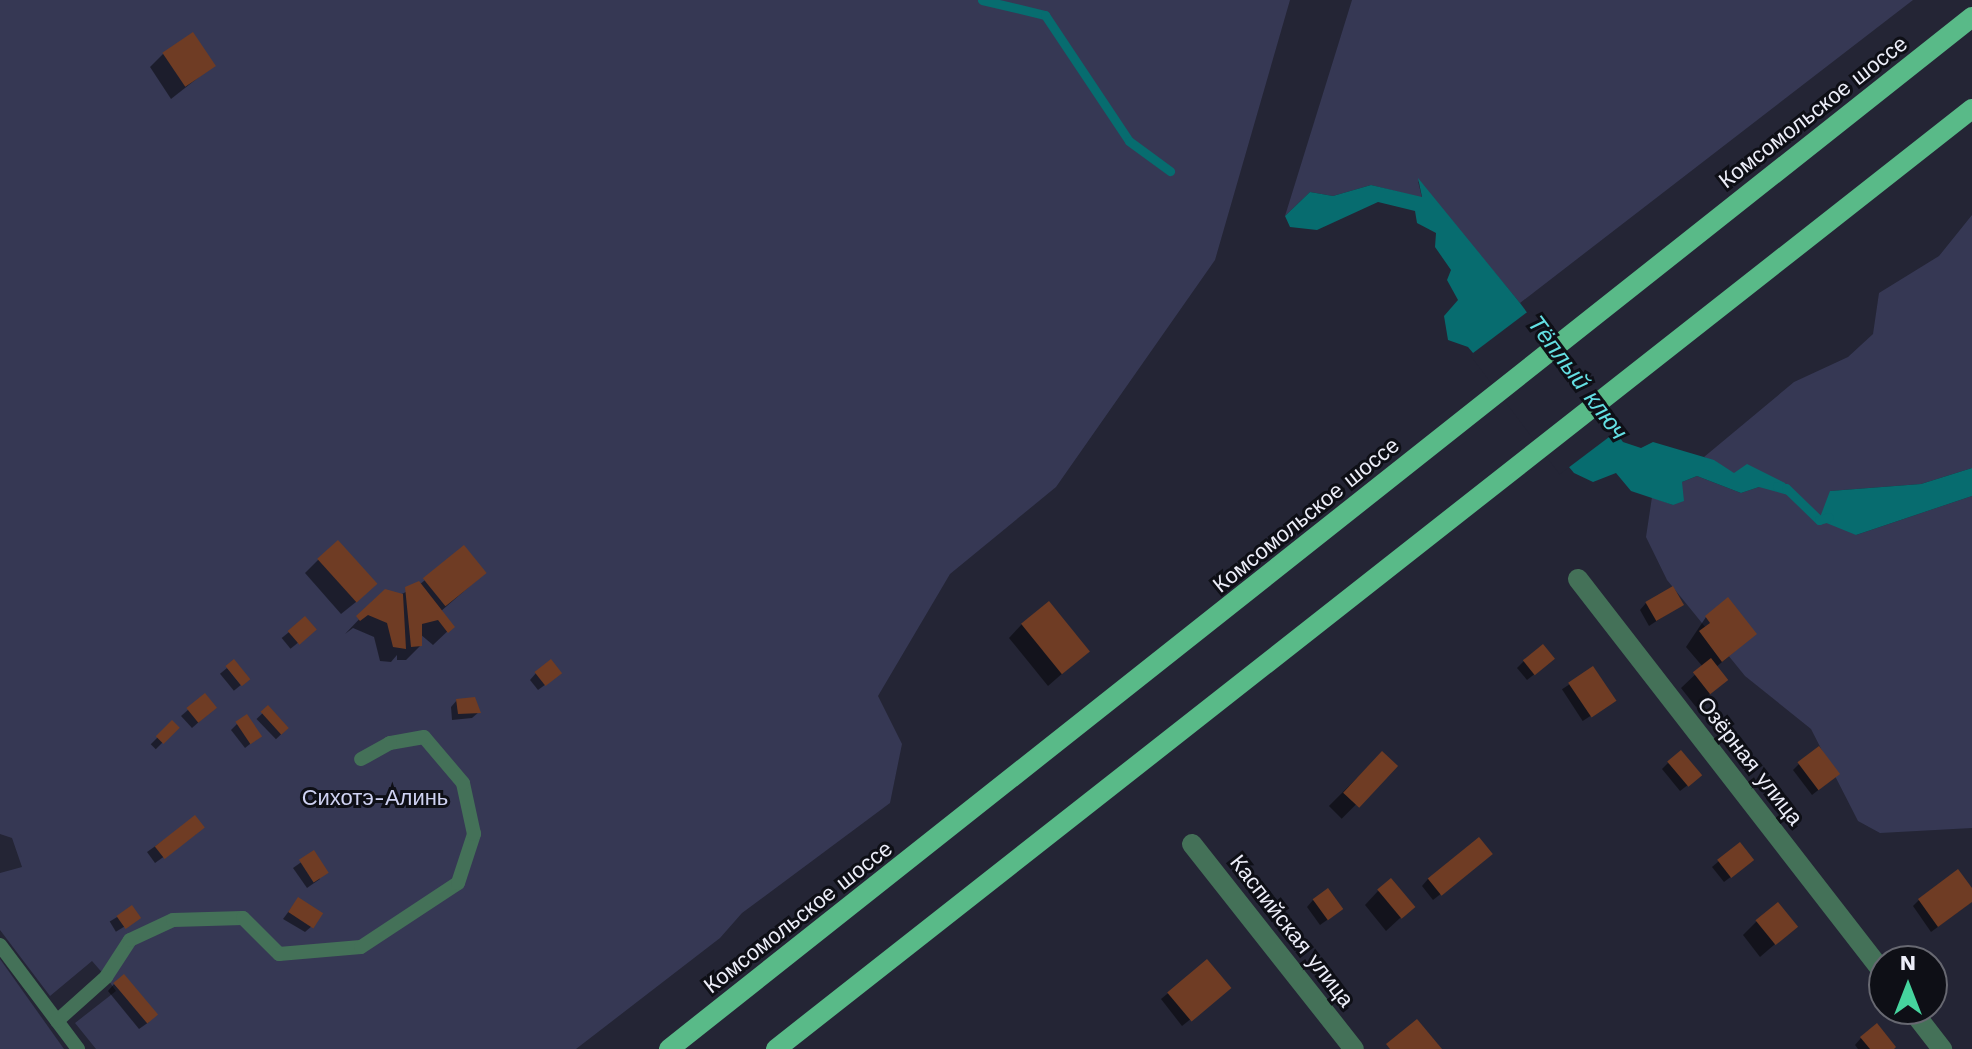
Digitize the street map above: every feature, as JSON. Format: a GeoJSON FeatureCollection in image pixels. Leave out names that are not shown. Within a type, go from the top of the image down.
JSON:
{"type":"FeatureCollection","features":[{"type":"Feature","properties":{"kind":"main road","name":"Комсомольское шоссе"},"geometry":{"type":"LineString","coordinates":[[669,1049],[1972,17]]}},
{"type":"Feature","properties":{"kind":"main road"},"geometry":{"type":"LineString","coordinates":[[776,1049],[1972,109]]}},
{"type":"Feature","properties":{"kind":"street","name":"Озёрная улица"},"geometry":{"type":"LineString","coordinates":[[1578,579],[1868,953]]}},
{"type":"Feature","properties":{"kind":"street","name":"Каспийская улица"},"geometry":{"type":"LineString","coordinates":[[1192,844],[1354,1049]]}},
{"type":"Feature","properties":{"kind":"street"},"geometry":{"type":"LineString","coordinates":[[1923,1025],[1942,1049]]}},
{"type":"Feature","properties":{"kind":"lane"},"geometry":{"type":"LineString","coordinates":[[57,1021],[106,977],[130,940],[173,920],[243,918],[279,954],[361,947],[458,883],[474,834],[463,783],[424,737],[390,743],[361,759]]}},
{"type":"Feature","properties":{"kind":"lane"},"geometry":{"type":"LineString","coordinates":[[0,945],[78,1049]]}},
{"type":"Feature","properties":{"kind":"green space","name":"Сихотэ-Алинь"},"geometry":{"type":"Polygon","coordinates":[[[0,0],[1290,0],[1215,260],[1056,487],[950,574],[878,696],[902,744],[890,803],[742,913],[720,938],[576,1049],[96,1049],[75,1023],[116,991],[106,977],[92,961],[50,996],[0,930],[0,873],[22,867],[12,838],[0,834],[0,0]]]}},
{"type":"Feature","properties":{"kind":"green space"},"geometry":{"type":"Polygon","coordinates":[[[1352,0],[1913,0],[1520,303],[1418,181],[1422,198],[1371,185],[1333,196],[1310,192],[1285,216],[1352,0]]]}},
{"type":"Feature","properties":{"kind":"green space"},"geometry":{"type":"Polygon","coordinates":[[[1972,215],[1972,468],[1921,484],[1830,491],[1856,535],[1972,496],[1972,828],[1880,833],[1858,821],[1811,729],[1745,676],[1667,580],[1646,537],[1652,497],[1673,505],[1682,482],[1697,476],[1741,493],[1759,487],[1704,457],[1794,382],[1848,357],[1873,334],[1879,293],[1939,256],[1972,215]]]}},
{"type":"Feature","properties":{"kind":"green space"},"geometry":{"type":"Polygon","coordinates":[[[0,959],[64,1049],[0,1049],[0,959]]]}},
{"type":"Feature","properties":{"kind":"shaded area"},"geometry":{"type":"Polygon","coordinates":[[[1418,178],[1520,303],[1623,442],[1641,448],[1653,442],[1714,460],[1734,473],[1747,464],[1785,483],[1788,495],[1759,487],[1741,493],[1697,476],[1682,482],[1684,501],[1673,505],[1631,491],[1616,473],[1593,482],[1574,473],[1468,347],[1448,340],[1444,316],[1458,300],[1447,280],[1451,270],[1435,247],[1436,233],[1417,223],[1415,211],[1378,202],[1317,230],[1290,227],[1285,216],[1310,192],[1333,196],[1371,185],[1422,197],[1418,178]]]}},
{"type":"Feature","properties":{"kind":"shaded area"},"geometry":{"type":"Polygon","coordinates":[[[1972,468],[1972,496],[1856,535],[1819,520],[1830,491],[1921,484],[1972,468]]]}},
{"type":"Feature","properties":{"kind":"pier"},"geometry":{"type":"Polygon","coordinates":[[[1530,310],[1620,429],[1560,474],[1470,355],[1530,310]]]}},
{"type":"Feature","properties":{"kind":"building"},"geometry":{"type":"Polygon","coordinates":[[[193,32],[216,66],[185,87],[162,53],[193,32]]]}},
{"type":"Feature","properties":{"kind":"building"},"geometry":{"type":"Polygon","coordinates":[[[338,540],[377,584],[357,603],[317,559],[338,540]]]}},
{"type":"Feature","properties":{"kind":"building"},"geometry":{"type":"Polygon","coordinates":[[[464,545],[487,573],[445,606],[423,578],[464,545]]]}},
{"type":"Feature","properties":{"kind":"building"},"geometry":{"type":"Polygon","coordinates":[[[419,581],[455,627],[448,633],[438,620],[422,624],[422,646],[411,647],[405,587],[419,581]]]}},
{"type":"Feature","properties":{"kind":"building"},"geometry":{"type":"Polygon","coordinates":[[[1673,586],[1684,605],[1656,621],[1645,602],[1673,586]]]}},
{"type":"Feature","properties":{"kind":"building"},"geometry":{"type":"Polygon","coordinates":[[[385,589],[403,594],[406,649],[393,647],[387,623],[368,615],[360,621],[356,616],[385,589]]]}},
{"type":"Feature","properties":{"kind":"building"},"geometry":{"type":"Polygon","coordinates":[[[1728,597],[1757,634],[1722,662],[1699,631],[1710,623],[1705,616],[1728,597]]]}},
{"type":"Feature","properties":{"kind":"building"},"geometry":{"type":"Polygon","coordinates":[[[1049,601],[1090,652],[1062,674],[1021,624],[1049,601]]]}},
{"type":"Feature","properties":{"kind":"building"},"geometry":{"type":"Polygon","coordinates":[[[305,616],[317,630],[299,645],[288,631],[305,616]]]}},
{"type":"Feature","properties":{"kind":"building"},"geometry":{"type":"Polygon","coordinates":[[[1543,644],[1555,659],[1535,675],[1523,660],[1543,644]]]}},
{"type":"Feature","properties":{"kind":"building"},"geometry":{"type":"Polygon","coordinates":[[[1711,658],[1728,680],[1710,694],[1693,672],[1711,658]]]}},
{"type":"Feature","properties":{"kind":"building"},"geometry":{"type":"Polygon","coordinates":[[[234,659],[250,679],[242,686],[225,666],[234,659]]]}},
{"type":"Feature","properties":{"kind":"building"},"geometry":{"type":"Polygon","coordinates":[[[551,659],[562,673],[546,686],[534,672],[551,659]]]}},
{"type":"Feature","properties":{"kind":"building"},"geometry":{"type":"Polygon","coordinates":[[[1593,666],[1616,701],[1592,718],[1568,683],[1593,666]]]}},
{"type":"Feature","properties":{"kind":"building"},"geometry":{"type":"Polygon","coordinates":[[[205,693],[217,708],[198,723],[186,708],[205,693]]]}},
{"type":"Feature","properties":{"kind":"building"},"geometry":{"type":"Polygon","coordinates":[[[475,697],[481,713],[458,714],[456,699],[475,697]]]}},
{"type":"Feature","properties":{"kind":"building"},"geometry":{"type":"Polygon","coordinates":[[[268,705],[289,728],[281,735],[261,712],[268,705]]]}},
{"type":"Feature","properties":{"kind":"building"},"geometry":{"type":"Polygon","coordinates":[[[247,714],[262,736],[250,744],[235,722],[247,714]]]}},
{"type":"Feature","properties":{"kind":"building"},"geometry":{"type":"Polygon","coordinates":[[[172,720],[180,728],[164,744],[156,736],[172,720]]]}},
{"type":"Feature","properties":{"kind":"building"},"geometry":{"type":"Polygon","coordinates":[[[1819,746],[1840,774],[1819,790],[1797,762],[1819,746]]]}},
{"type":"Feature","properties":{"kind":"building"},"geometry":{"type":"Polygon","coordinates":[[[1681,750],[1702,775],[1688,787],[1667,762],[1681,750]]]}},
{"type":"Feature","properties":{"kind":"building"},"geometry":{"type":"Polygon","coordinates":[[[1382,751],[1398,766],[1359,808],[1343,793],[1382,751]]]}},
{"type":"Feature","properties":{"kind":"building"},"geometry":{"type":"Polygon","coordinates":[[[195,815],[205,828],[165,859],[155,846],[195,815]]]}},
{"type":"Feature","properties":{"kind":"building"},"geometry":{"type":"Polygon","coordinates":[[[1479,837],[1493,854],[1442,896],[1428,879],[1479,837]]]}},
{"type":"Feature","properties":{"kind":"building"},"geometry":{"type":"Polygon","coordinates":[[[1740,842],[1754,860],[1731,878],[1717,860],[1740,842]]]}},
{"type":"Feature","properties":{"kind":"building"},"geometry":{"type":"Polygon","coordinates":[[[314,850],[329,873],[314,882],[299,860],[314,850]]]}},
{"type":"Feature","properties":{"kind":"building"},"geometry":{"type":"Polygon","coordinates":[[[1958,869],[1972,888],[1972,902],[1938,927],[1918,899],[1958,869]]]}},
{"type":"Feature","properties":{"kind":"building"},"geometry":{"type":"Polygon","coordinates":[[[1391,878],[1415,907],[1402,919],[1377,890],[1391,878]]]}},
{"type":"Feature","properties":{"kind":"building"},"geometry":{"type":"Polygon","coordinates":[[[1328,888],[1343,909],[1328,920],[1313,899],[1328,888]]]}},
{"type":"Feature","properties":{"kind":"building"},"geometry":{"type":"Polygon","coordinates":[[[298,897],[323,913],[313,928],[288,912],[298,897]]]}},
{"type":"Feature","properties":{"kind":"building"},"geometry":{"type":"Polygon","coordinates":[[[1778,902],[1798,927],[1776,945],[1755,920],[1778,902]]]}},
{"type":"Feature","properties":{"kind":"building"},"geometry":{"type":"Polygon","coordinates":[[[132,905],[141,918],[126,929],[116,916],[132,905]]]}},
{"type":"Feature","properties":{"kind":"building"},"geometry":{"type":"Polygon","coordinates":[[[1207,959],[1231,988],[1192,1022],[1167,992],[1207,959]]]}},
{"type":"Feature","properties":{"kind":"building"},"geometry":{"type":"Polygon","coordinates":[[[124,974],[158,1015],[147,1024],[113,983],[124,974]]]}},
{"type":"Feature","properties":{"kind":"building"},"geometry":{"type":"Polygon","coordinates":[[[1417,1019],[1442,1049],[1390,1049],[1386,1044],[1417,1019]]]}},
{"type":"Feature","properties":{"kind":"building"},"geometry":{"type":"Polygon","coordinates":[[[1879,1025],[1896,1047],[1870,1049],[1860,1037],[1879,1025]]]}},
{"type":"Feature","properties":{"kind":"waterway","name":"Тёплый ключ"},"geometry":{"type":"LineString","coordinates":[[982,0],[1045,15],[1129,141],[1170,171]]}},
{"type":"Feature","properties":{"kind":"waterway","name":"Тёплый ключ"},"geometry":{"type":"LineString","coordinates":[[1777,486],[1786,488],[1819,520],[1829,517]]}}]}
